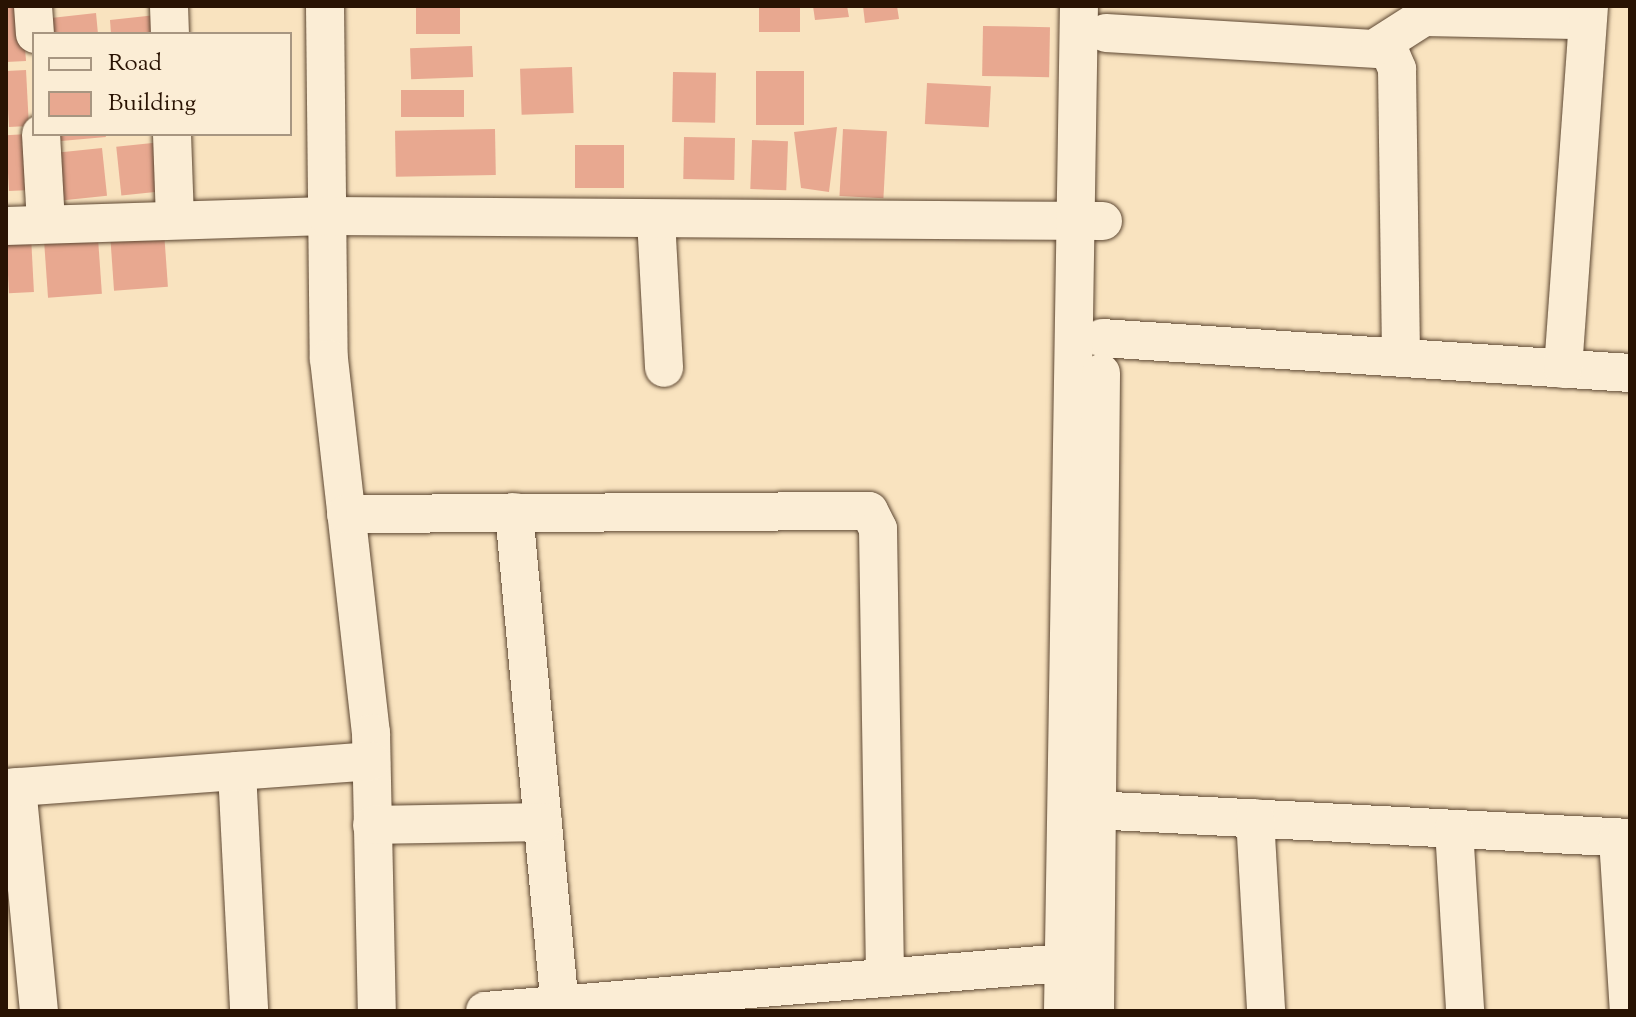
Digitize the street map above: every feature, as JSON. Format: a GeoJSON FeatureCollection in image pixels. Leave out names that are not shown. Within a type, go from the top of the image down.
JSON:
{"type":"FeatureCollection","features":[{"type":"Feature","properties":{"kind":"street"},"geometry":{"type":"LineString","coordinates":[[33,6],[35,32]]}},
{"type":"Feature","properties":{"kind":"street"},"geometry":{"type":"LineString","coordinates":[[169,6],[170,32]]}},
{"type":"Feature","properties":{"kind":"street"},"geometry":{"type":"LineString","coordinates":[[325,6],[329,372],[371,761],[377,1011]]}},
{"type":"Feature","properties":{"kind":"street"},"geometry":{"type":"LineString","coordinates":[[1079,6],[1091,222],[1102,338],[1081,810]]}},
{"type":"Feature","properties":{"kind":"street"},"geometry":{"type":"LineString","coordinates":[[1063,1011],[1079,961],[1091,222],[1106,20],[1380,45],[1424,17],[1588,13],[1563,369]]}},
{"type":"Feature","properties":{"kind":"street"},"geometry":{"type":"LineString","coordinates":[[1380,45],[1397,69],[1401,358]]}},
{"type":"Feature","properties":{"kind":"street"},"geometry":{"type":"LineString","coordinates":[[41,136],[46,223]]}},
{"type":"Feature","properties":{"kind":"street"},"geometry":{"type":"LineString","coordinates":[[172,136],[175,219]]}},
{"type":"Feature","properties":{"kind":"street"},"geometry":{"type":"LineString","coordinates":[[6,226],[327,216],[1091,222]]}},
{"type":"Feature","properties":{"kind":"street"},"geometry":{"type":"LineString","coordinates":[[656,219],[664,368]]}},
{"type":"Feature","properties":{"kind":"street"},"geometry":{"type":"LineString","coordinates":[[1102,338],[1630,373]]}},
{"type":"Feature","properties":{"kind":"street"},"geometry":{"type":"LineString","coordinates":[[346,514],[858,508],[876,519],[885,977]]}},
{"type":"Feature","properties":{"kind":"street"},"geometry":{"type":"LineString","coordinates":[[514,512],[560,1005]]}},
{"type":"Feature","properties":{"kind":"street"},"geometry":{"type":"LineString","coordinates":[[39,1011],[12,787],[371,761]]}},
{"type":"Feature","properties":{"kind":"street"},"geometry":{"type":"LineString","coordinates":[[237,771],[249,1011]]}},
{"type":"Feature","properties":{"kind":"street"},"geometry":{"type":"LineString","coordinates":[[1081,810],[1624,838],[1629,1011]]}},
{"type":"Feature","properties":{"kind":"street"},"geometry":{"type":"LineString","coordinates":[[1255,818],[1266,1011]]}},
{"type":"Feature","properties":{"kind":"street"},"geometry":{"type":"LineString","coordinates":[[372,825],[543,822]]}},
{"type":"Feature","properties":{"kind":"street"},"geometry":{"type":"LineString","coordinates":[[1454,829],[1465,1011]]}},
{"type":"Feature","properties":{"kind":"street"},"geometry":{"type":"LineString","coordinates":[[485,1011],[1079,961]]}},
{"type":"Feature","properties":{"kind":"street"},"geometry":{"type":"LineString","coordinates":[[1079,961],[1095,1011]]}},
{"type":"Feature","properties":{"kind":"building"},"geometry":{"type":"Polygon","coordinates":[[[6,6],[22,6],[26,61],[6,62],[6,6]]]}},
{"type":"Feature","properties":{"kind":"building"},"geometry":{"type":"Polygon","coordinates":[[[416,6],[460,6],[460,34],[416,34],[416,6]]]}},
{"type":"Feature","properties":{"kind":"building"},"geometry":{"type":"Polygon","coordinates":[[[759,6],[800,6],[800,32],[759,32],[759,6]]]}},
{"type":"Feature","properties":{"kind":"building"},"geometry":{"type":"Polygon","coordinates":[[[813,6],[847,6],[849,17],[815,20],[813,6]]]}},
{"type":"Feature","properties":{"kind":"building"},"geometry":{"type":"Polygon","coordinates":[[[863,6],[897,6],[899,19],[865,23],[863,6]]]}},
{"type":"Feature","properties":{"kind":"building"},"geometry":{"type":"Polygon","coordinates":[[[96,13],[98,32],[52,32],[51,18],[96,13]]]}},
{"type":"Feature","properties":{"kind":"building"},"geometry":{"type":"Polygon","coordinates":[[[156,15],[158,32],[111,32],[110,20],[156,15]]]}},
{"type":"Feature","properties":{"kind":"building"},"geometry":{"type":"Polygon","coordinates":[[[983,26],[1050,27],[1049,77],[982,76],[983,26]]]}},
{"type":"Feature","properties":{"kind":"building"},"geometry":{"type":"Polygon","coordinates":[[[472,46],[473,77],[411,79],[410,48],[472,46]]]}},
{"type":"Feature","properties":{"kind":"building"},"geometry":{"type":"Polygon","coordinates":[[[572,67],[574,113],[522,115],[520,69],[572,67]]]}},
{"type":"Feature","properties":{"kind":"building"},"geometry":{"type":"Polygon","coordinates":[[[26,70],[29,126],[9,127],[6,71],[26,70]]]}},
{"type":"Feature","properties":{"kind":"building"},"geometry":{"type":"Polygon","coordinates":[[[756,71],[804,71],[804,125],[756,125],[756,71]]]}},
{"type":"Feature","properties":{"kind":"building"},"geometry":{"type":"Polygon","coordinates":[[[673,72],[716,73],[715,123],[672,122],[673,72]]]}},
{"type":"Feature","properties":{"kind":"building"},"geometry":{"type":"Polygon","coordinates":[[[927,83],[991,86],[989,127],[925,124],[927,83]]]}},
{"type":"Feature","properties":{"kind":"building"},"geometry":{"type":"Polygon","coordinates":[[[401,90],[464,90],[464,117],[401,117],[401,90]]]}},
{"type":"Feature","properties":{"kind":"building"},"geometry":{"type":"Polygon","coordinates":[[[837,127],[829,192],[801,188],[794,132],[837,127]]]}},
{"type":"Feature","properties":{"kind":"building"},"geometry":{"type":"Polygon","coordinates":[[[495,129],[496,175],[396,177],[395,131],[495,129]]]}},
{"type":"Feature","properties":{"kind":"building"},"geometry":{"type":"Polygon","coordinates":[[[843,129],[887,131],[883,198],[839,196],[843,129]]]}},
{"type":"Feature","properties":{"kind":"building"},"geometry":{"type":"Polygon","coordinates":[[[28,134],[31,190],[9,191],[6,135],[28,134]]]}},
{"type":"Feature","properties":{"kind":"building"},"geometry":{"type":"Polygon","coordinates":[[[60,136],[106,137],[61,141],[60,136]]]}},
{"type":"Feature","properties":{"kind":"building"},"geometry":{"type":"Polygon","coordinates":[[[684,137],[735,138],[734,180],[683,179],[684,137]]]}},
{"type":"Feature","properties":{"kind":"building"},"geometry":{"type":"Polygon","coordinates":[[[752,140],[788,141],[786,190],[750,189],[752,140]]]}},
{"type":"Feature","properties":{"kind":"building"},"geometry":{"type":"Polygon","coordinates":[[[162,142],[167,191],[121,196],[116,147],[162,142]]]}},
{"type":"Feature","properties":{"kind":"building"},"geometry":{"type":"Polygon","coordinates":[[[575,145],[624,145],[624,188],[575,188],[575,145]]]}},
{"type":"Feature","properties":{"kind":"building"},"geometry":{"type":"Polygon","coordinates":[[[102,148],[107,196],[61,201],[56,153],[102,148]]]}},
{"type":"Feature","properties":{"kind":"building"},"geometry":{"type":"Polygon","coordinates":[[[164,231],[168,287],[114,291],[110,235],[164,231]]]}},
{"type":"Feature","properties":{"kind":"building"},"geometry":{"type":"Polygon","coordinates":[[[31,236],[34,292],[9,293],[6,237],[31,236]]]}},
{"type":"Feature","properties":{"kind":"building"},"geometry":{"type":"Polygon","coordinates":[[[98,238],[102,294],[48,298],[44,242],[98,238]]]}}]}
